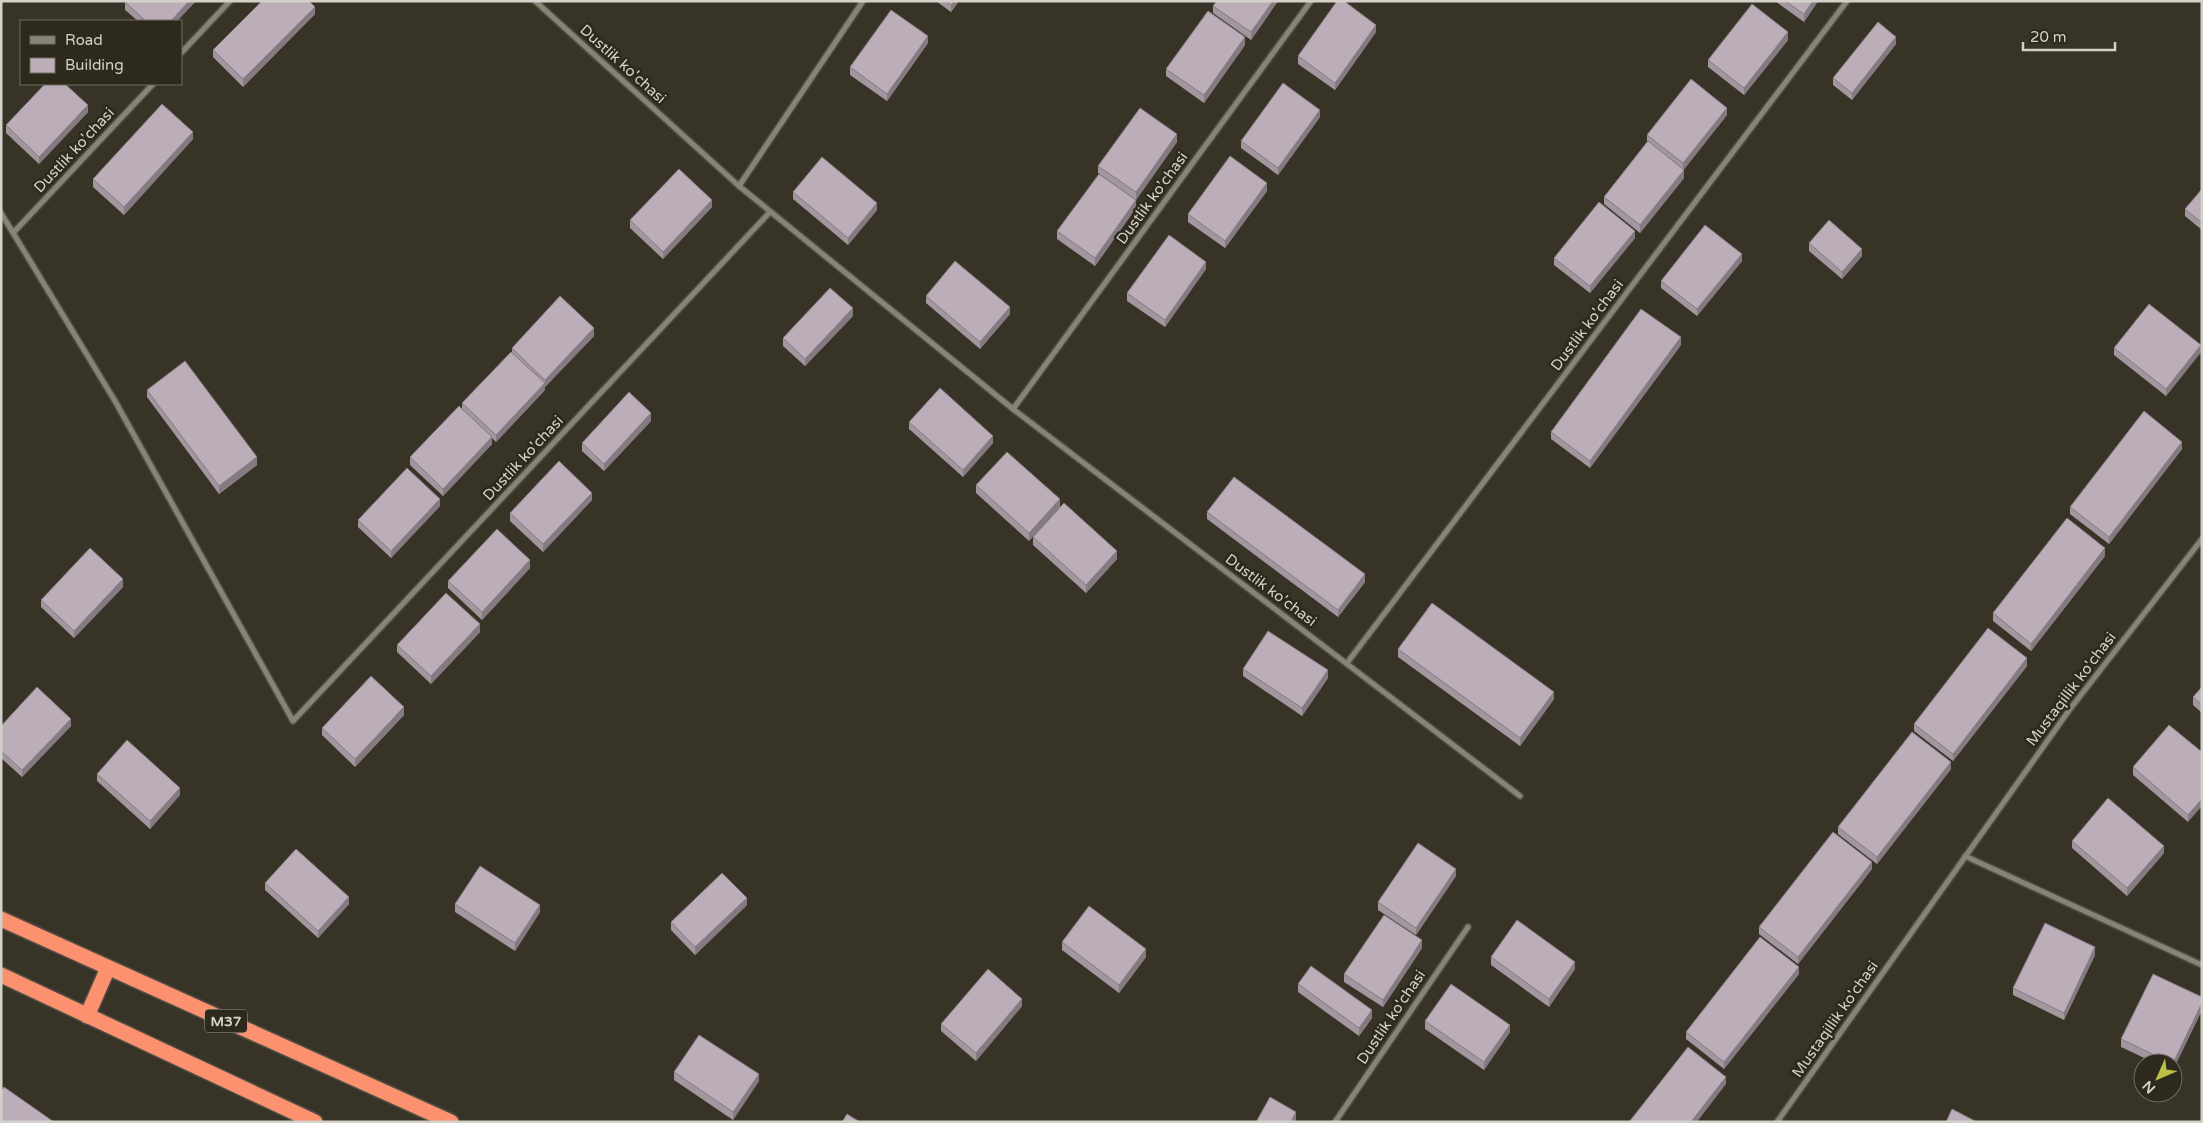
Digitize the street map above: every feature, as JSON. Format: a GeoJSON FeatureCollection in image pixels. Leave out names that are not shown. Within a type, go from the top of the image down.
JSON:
{"type":"FeatureCollection","features":[{"type":"Feature","properties":{"kind":"highway","name":"M37"},"geometry":{"type":"LineString","coordinates":[[1,919],[451,1122]]}},
{"type":"Feature","properties":{"kind":"highway"},"geometry":{"type":"LineString","coordinates":[[87,1016],[108,968]]}},
{"type":"Feature","properties":{"kind":"highway"},"geometry":{"type":"LineString","coordinates":[[1,975],[315,1122]]}},
{"type":"Feature","properties":{"kind":"street"},"geometry":{"type":"LineString","coordinates":[[182,52],[230,1]]}},
{"type":"Feature","properties":{"kind":"street","name":"Dustlik ko'chasi"},"geometry":{"type":"LineString","coordinates":[[535,1],[739,186],[1013,409],[1520,796]]}},
{"type":"Feature","properties":{"kind":"street"},"geometry":{"type":"LineString","coordinates":[[739,186],[863,1]]}},
{"type":"Feature","properties":{"kind":"street","name":"Dustlik ko'chasi"},"geometry":{"type":"LineString","coordinates":[[1013,409],[1311,1]]}},
{"type":"Feature","properties":{"kind":"street","name":"Dustlik ko'chasi"},"geometry":{"type":"LineString","coordinates":[[1347,663],[1848,1]]}},
{"type":"Feature","properties":{"kind":"street","name":"Dustlik ko'chasi"},"geometry":{"type":"LineString","coordinates":[[152,85],[13,233],[115,401],[293,721],[770,212]]}},
{"type":"Feature","properties":{"kind":"street"},"geometry":{"type":"LineString","coordinates":[[1,213],[13,233]]}},
{"type":"Feature","properties":{"kind":"street","name":"Mustaqillik ko'chasi"},"geometry":{"type":"LineString","coordinates":[[1777,1122],[2070,709],[2202,539]]}},
{"type":"Feature","properties":{"kind":"street"},"geometry":{"type":"LineString","coordinates":[[1965,856],[2202,965]]}},
{"type":"Feature","properties":{"kind":"street","name":"Dustlik ko'chasi"},"geometry":{"type":"LineString","coordinates":[[1335,1122],[1468,927]]}},
{"type":"Feature","properties":{"kind":"building"},"geometry":{"type":"Polygon","coordinates":[[[189,1],[172,20],[145,20],[125,2],[189,1]]]}},
{"type":"Feature","properties":{"kind":"building"},"geometry":{"type":"Polygon","coordinates":[[[262,1],[309,1],[315,7],[243,79],[213,50],[262,1]]]}},
{"type":"Feature","properties":{"kind":"building"},"geometry":{"type":"Polygon","coordinates":[[[946,1],[954,1],[951,5],[946,1]]]}},
{"type":"Feature","properties":{"kind":"building"},"geometry":{"type":"Polygon","coordinates":[[[1217,1],[1273,1],[1251,32],[1213,6],[1217,1]]]}},
{"type":"Feature","properties":{"kind":"building"},"geometry":{"type":"Polygon","coordinates":[[[1337,1],[1344,1],[1376,25],[1335,83],[1298,56],[1337,1]]]}},
{"type":"Feature","properties":{"kind":"building"},"geometry":{"type":"Polygon","coordinates":[[[1785,1],[1813,1],[1804,14],[1785,1]]]}},
{"type":"Feature","properties":{"kind":"building"},"geometry":{"type":"Polygon","coordinates":[[[1752,4],[1788,32],[1744,88],[1708,60],[1752,4]]]}},
{"type":"Feature","properties":{"kind":"building"},"geometry":{"type":"Polygon","coordinates":[[[891,10],[928,36],[887,94],[850,67],[891,10]]]}},
{"type":"Feature","properties":{"kind":"building"},"geometry":{"type":"Polygon","coordinates":[[[1208,11],[1245,37],[1204,95],[1166,69],[1208,11]]]}},
{"type":"Feature","properties":{"kind":"building"},"geometry":{"type":"Polygon","coordinates":[[[1878,22],[1896,37],[1852,93],[1833,78],[1878,22]]]}},
{"type":"Feature","properties":{"kind":"building"},"geometry":{"type":"Polygon","coordinates":[[[1691,79],[1727,108],[1683,163],[1647,135],[1691,79]]]}},
{"type":"Feature","properties":{"kind":"building"},"geometry":{"type":"Polygon","coordinates":[[[1283,83],[1320,110],[1278,168],[1241,141],[1283,83]]]}},
{"type":"Feature","properties":{"kind":"building"},"geometry":{"type":"Polygon","coordinates":[[[44,85],[66,85],[88,105],[39,157],[6,125],[44,85]]]}},
{"type":"Feature","properties":{"kind":"building"},"geometry":{"type":"Polygon","coordinates":[[[162,104],[193,132],[124,207],[93,179],[162,104]]]}},
{"type":"Feature","properties":{"kind":"building"},"geometry":{"type":"Polygon","coordinates":[[[1140,108],[1177,134],[1136,192],[1098,166],[1140,108]]]}},
{"type":"Feature","properties":{"kind":"building"},"geometry":{"type":"Polygon","coordinates":[[[1648,141],[1684,170],[1640,225],[1604,197],[1648,141]]]}},
{"type":"Feature","properties":{"kind":"building"},"geometry":{"type":"Polygon","coordinates":[[[1230,156],[1267,183],[1225,241],[1188,214],[1230,156]]]}},
{"type":"Feature","properties":{"kind":"building"},"geometry":{"type":"Polygon","coordinates":[[[822,157],[877,203],[848,238],[793,192],[822,157]]]}},
{"type":"Feature","properties":{"kind":"building"},"geometry":{"type":"Polygon","coordinates":[[[679,169],[712,200],[663,252],[630,220],[679,169]]]}},
{"type":"Feature","properties":{"kind":"building"},"geometry":{"type":"Polygon","coordinates":[[[1099,174],[1136,200],[1095,258],[1057,231],[1099,174]]]}},
{"type":"Feature","properties":{"kind":"building"},"geometry":{"type":"Polygon","coordinates":[[[2202,189],[2202,223],[2185,209],[2202,189]]]}},
{"type":"Feature","properties":{"kind":"building"},"geometry":{"type":"Polygon","coordinates":[[[1599,202],[1635,231],[1590,286],[1554,258],[1599,202]]]}},
{"type":"Feature","properties":{"kind":"building"},"geometry":{"type":"Polygon","coordinates":[[[1829,220],[1862,249],[1842,272],[1809,243],[1829,220]]]}},
{"type":"Feature","properties":{"kind":"building"},"geometry":{"type":"Polygon","coordinates":[[[1705,225],[1742,254],[1697,309],[1661,281],[1705,225]]]}},
{"type":"Feature","properties":{"kind":"building"},"geometry":{"type":"Polygon","coordinates":[[[1169,235],[1206,262],[1165,320],[1127,293],[1169,235]]]}},
{"type":"Feature","properties":{"kind":"building"},"geometry":{"type":"Polygon","coordinates":[[[955,261],[1010,307],[980,342],[926,296],[955,261]]]}},
{"type":"Feature","properties":{"kind":"building"},"geometry":{"type":"Polygon","coordinates":[[[830,288],[853,308],[805,359],[783,338],[830,288]]]}},
{"type":"Feature","properties":{"kind":"building"},"geometry":{"type":"Polygon","coordinates":[[[560,296],[594,328],[545,380],[512,348],[560,296]]]}},
{"type":"Feature","properties":{"kind":"building"},"geometry":{"type":"Polygon","coordinates":[[[2149,304],[2201,345],[2166,389],[2114,348],[2149,304]]]}},
{"type":"Feature","properties":{"kind":"building"},"geometry":{"type":"Polygon","coordinates":[[[1641,309],[1681,337],[1590,461],[1551,432],[1641,309]]]}},
{"type":"Feature","properties":{"kind":"building"},"geometry":{"type":"Polygon","coordinates":[[[511,352],[545,383],[496,435],[462,403],[511,352]]]}},
{"type":"Feature","properties":{"kind":"building"},"geometry":{"type":"Polygon","coordinates":[[[185,361],[257,457],[219,486],[147,390],[185,361]]]}},
{"type":"Feature","properties":{"kind":"building"},"geometry":{"type":"Polygon","coordinates":[[[940,388],[993,436],[963,470],[909,422],[940,388]]]}},
{"type":"Feature","properties":{"kind":"building"},"geometry":{"type":"Polygon","coordinates":[[[629,392],[651,413],[604,464],[582,443],[629,392]]]}},
{"type":"Feature","properties":{"kind":"building"},"geometry":{"type":"Polygon","coordinates":[[[459,406],[492,437],[443,489],[410,457],[459,406]]]}},
{"type":"Feature","properties":{"kind":"building"},"geometry":{"type":"Polygon","coordinates":[[[2144,411],[2182,442],[2109,537],[2070,507],[2144,411]]]}},
{"type":"Feature","properties":{"kind":"building"},"geometry":{"type":"Polygon","coordinates":[[[1007,452],[1060,499],[1029,533],[976,485],[1007,452]]]}},
{"type":"Feature","properties":{"kind":"building"},"geometry":{"type":"Polygon","coordinates":[[[559,461],[592,493],[543,544],[510,513],[559,461]]]}},
{"type":"Feature","properties":{"kind":"building"},"geometry":{"type":"Polygon","coordinates":[[[407,468],[440,499],[391,551],[358,520],[407,468]]]}},
{"type":"Feature","properties":{"kind":"building"},"geometry":{"type":"Polygon","coordinates":[[[1234,477],[1365,574],[1338,610],[1207,512],[1234,477]]]}},
{"type":"Feature","properties":{"kind":"building"},"geometry":{"type":"Polygon","coordinates":[[[1064,503],[1117,551],[1086,585],[1033,537],[1064,503]]]}},
{"type":"Feature","properties":{"kind":"building"},"geometry":{"type":"Polygon","coordinates":[[[2067,518],[2105,548],[2031,644],[1993,613],[2067,518]]]}},
{"type":"Feature","properties":{"kind":"building"},"geometry":{"type":"Polygon","coordinates":[[[497,529],[530,560],[482,612],[448,581],[497,529]]]}},
{"type":"Feature","properties":{"kind":"building"},"geometry":{"type":"Polygon","coordinates":[[[90,548],[123,579],[74,631],[41,600],[90,548]]]}},
{"type":"Feature","properties":{"kind":"building"},"geometry":{"type":"Polygon","coordinates":[[[446,593],[480,624],[431,676],[397,645],[446,593]]]}},
{"type":"Feature","properties":{"kind":"building"},"geometry":{"type":"Polygon","coordinates":[[[1432,603],[1554,692],[1520,738],[1398,649],[1432,603]]]}},
{"type":"Feature","properties":{"kind":"building"},"geometry":{"type":"Polygon","coordinates":[[[1988,628],[2027,658],[1953,754],[1914,724],[1988,628]]]}},
{"type":"Feature","properties":{"kind":"building"},"geometry":{"type":"Polygon","coordinates":[[[1268,631],[1328,670],[1302,708],[1243,669],[1268,631]]]}},
{"type":"Feature","properties":{"kind":"building"},"geometry":{"type":"Polygon","coordinates":[[[371,676],[404,707],[355,759],[322,728],[371,676]]]}},
{"type":"Feature","properties":{"kind":"building"},"geometry":{"type":"Polygon","coordinates":[[[37,687],[71,719],[22,770],[1,751],[1,726],[37,687]]]}},
{"type":"Feature","properties":{"kind":"building"},"geometry":{"type":"Polygon","coordinates":[[[2202,687],[2202,705],[2193,697],[2202,687]]]}},
{"type":"Feature","properties":{"kind":"building"},"geometry":{"type":"Polygon","coordinates":[[[2169,725],[2202,752],[2202,799],[2188,815],[2133,767],[2169,725]]]}},
{"type":"Feature","properties":{"kind":"building"},"geometry":{"type":"Polygon","coordinates":[[[1912,732],[1951,762],[1877,857],[1838,827],[1912,732]]]}},
{"type":"Feature","properties":{"kind":"building"},"geometry":{"type":"Polygon","coordinates":[[[127,740],[180,788],[150,821],[97,774],[127,740]]]}},
{"type":"Feature","properties":{"kind":"building"},"geometry":{"type":"Polygon","coordinates":[[[2108,798],[2164,846],[2127,888],[2072,841],[2108,798]]]}},
{"type":"Feature","properties":{"kind":"building"},"geometry":{"type":"Polygon","coordinates":[[[1833,832],[1872,862],[1798,957],[1759,927],[1833,832]]]}},
{"type":"Feature","properties":{"kind":"building"},"geometry":{"type":"Polygon","coordinates":[[[1418,843],[1456,869],[1416,928],[1378,902],[1418,843]]]}},
{"type":"Feature","properties":{"kind":"building"},"geometry":{"type":"Polygon","coordinates":[[[296,849],[349,897],[318,931],[265,883],[296,849]]]}},
{"type":"Feature","properties":{"kind":"building"},"geometry":{"type":"Polygon","coordinates":[[[480,866],[540,905],[515,943],[455,904],[480,866]]]}},
{"type":"Feature","properties":{"kind":"building"},"geometry":{"type":"Polygon","coordinates":[[[722,873],[747,898],[695,947],[671,922],[722,873]]]}},
{"type":"Feature","properties":{"kind":"building"},"geometry":{"type":"Polygon","coordinates":[[[1089,906],[1146,949],[1119,985],[1062,942],[1089,906]]]}},
{"type":"Feature","properties":{"kind":"building"},"geometry":{"type":"Polygon","coordinates":[[[1384,915],[1422,940],[1383,1000],[1344,974],[1384,915]]]}},
{"type":"Feature","properties":{"kind":"building"},"geometry":{"type":"Polygon","coordinates":[[[1517,920],[1575,962],[1549,999],[1491,957],[1517,920]]]}},
{"type":"Feature","properties":{"kind":"building"},"geometry":{"type":"Polygon","coordinates":[[[2045,923],[2095,947],[2064,1013],[2013,988],[2045,923]]]}},
{"type":"Feature","properties":{"kind":"building"},"geometry":{"type":"Polygon","coordinates":[[[1760,937],[1799,967],[1724,1062],[1686,1032],[1760,937]]]}},
{"type":"Feature","properties":{"kind":"building"},"geometry":{"type":"Polygon","coordinates":[[[1311,966],[1372,1010],[1359,1028],[1298,984],[1311,966]]]}},
{"type":"Feature","properties":{"kind":"building"},"geometry":{"type":"Polygon","coordinates":[[[988,969],[1022,999],[976,1053],[941,1024],[988,969]]]}},
{"type":"Feature","properties":{"kind":"building"},"geometry":{"type":"Polygon","coordinates":[[[2153,974],[2202,997],[2202,1003],[2178,1053],[2150,1053],[2121,1039],[2153,974]]]}},
{"type":"Feature","properties":{"kind":"building"},"geometry":{"type":"Polygon","coordinates":[[[1451,984],[1510,1025],[1484,1062],[1425,1021],[1451,984]]]}},
{"type":"Feature","properties":{"kind":"building"},"geometry":{"type":"Polygon","coordinates":[[[699,1035],[759,1074],[733,1112],[674,1072],[699,1035]]]}},
{"type":"Feature","properties":{"kind":"building"},"geometry":{"type":"Polygon","coordinates":[[[1688,1047],[1726,1077],[1691,1122],[1629,1122],[1688,1047]]]}},
{"type":"Feature","properties":{"kind":"building"},"geometry":{"type":"Polygon","coordinates":[[[4,1087],[54,1122],[1,1122],[1,1091],[4,1087]]]}},
{"type":"Feature","properties":{"kind":"building"},"geometry":{"type":"Polygon","coordinates":[[[1270,1097],[1296,1112],[1291,1122],[1256,1122],[1270,1097]]]}},
{"type":"Feature","properties":{"kind":"building"},"geometry":{"type":"Polygon","coordinates":[[[1952,1109],[1977,1122],[1946,1122],[1952,1109]]]}},
{"type":"Feature","properties":{"kind":"building"},"geometry":{"type":"Polygon","coordinates":[[[847,1114],[860,1122],[842,1122],[847,1114]]]}}]}
